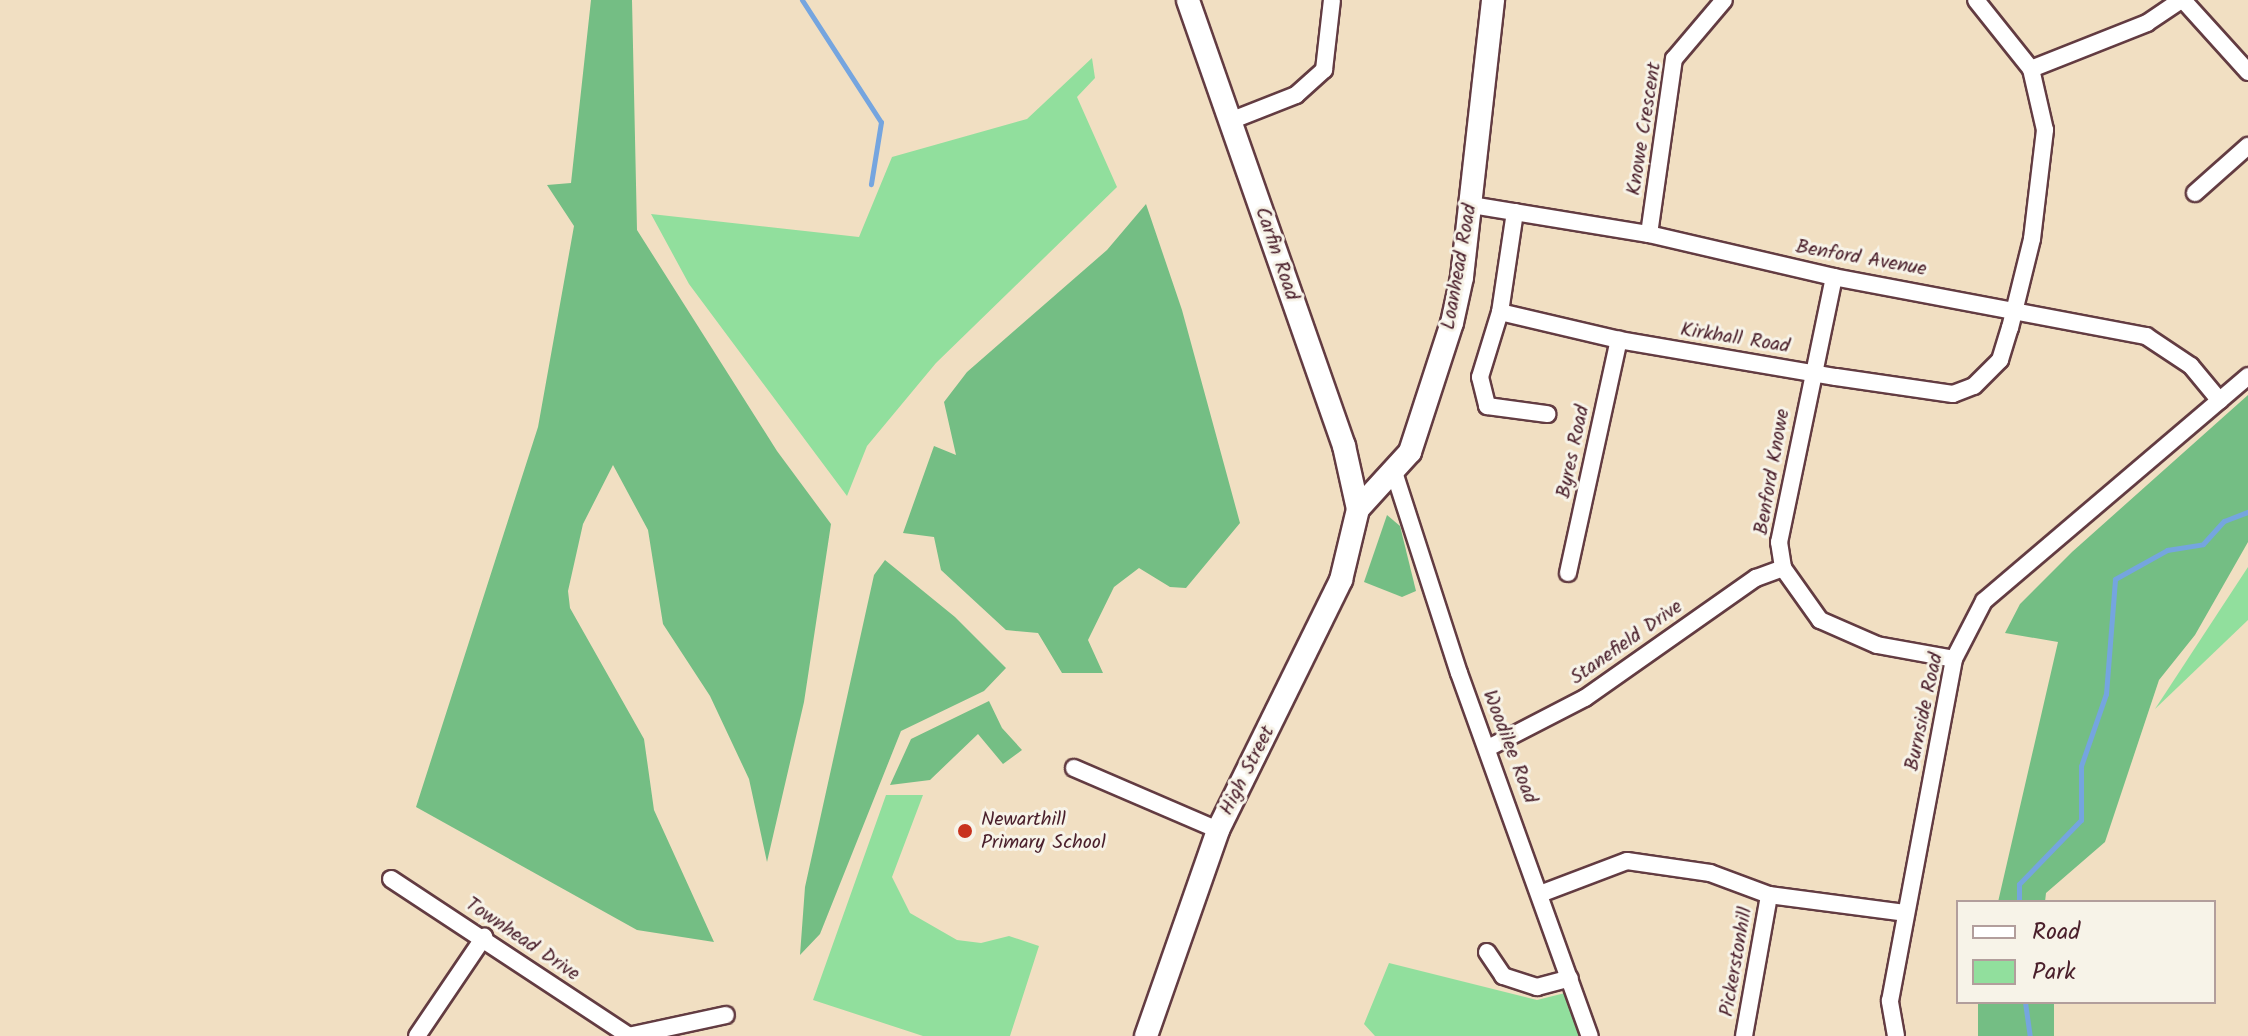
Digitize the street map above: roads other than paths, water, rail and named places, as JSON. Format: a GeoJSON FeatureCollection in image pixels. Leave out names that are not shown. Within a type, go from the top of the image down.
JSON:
{"type":"FeatureCollection","features":[{"type":"Feature","properties":{"kind":"main road","name":"Carfin Road"},"geometry":{"type":"LineString","coordinates":[[1188,0],[1344,446],[1358,509]]}},
{"type":"Feature","properties":{"kind":"main road","name":"Loanhead Road"},"geometry":{"type":"LineString","coordinates":[[1358,509],[1410,452],[1449,336],[1471,205],[1493,0]]}},
{"type":"Feature","properties":{"kind":"main road","name":"High Street"},"geometry":{"type":"LineString","coordinates":[[1146,1036],[1218,830],[1341,580],[1358,509]]}},
{"type":"Feature","properties":{"kind":"street"},"geometry":{"type":"LineString","coordinates":[[1230,121],[1296,95],[1324,70],[1332,0]]}},
{"type":"Feature","properties":{"kind":"street","name":"Knowe Crescent"},"geometry":{"type":"LineString","coordinates":[[1649,234],[1674,59],[1724,0]]}},
{"type":"Feature","properties":{"kind":"street"},"geometry":{"type":"LineString","coordinates":[[1976,0],[2031,69],[2045,130],[2032,239],[2015,307]]}},
{"type":"Feature","properties":{"kind":"street"},"geometry":{"type":"LineString","coordinates":[[2031,69],[2147,23],[2182,0],[2248,72]]}},
{"type":"Feature","properties":{"kind":"street"},"geometry":{"type":"LineString","coordinates":[[2195,193],[2248,146]]}},
{"type":"Feature","properties":{"kind":"street","name":"Benford Avenue"},"geometry":{"type":"LineString","coordinates":[[1471,205],[1649,234],[1834,277],[2015,307],[2146,336],[2191,366],[2220,401]]}},
{"type":"Feature","properties":{"kind":"street"},"geometry":{"type":"LineString","coordinates":[[1515,212],[1500,312],[1480,377],[1487,406],[1547,414]]}},
{"type":"Feature","properties":{"kind":"street","name":"Benford Knowe"},"geometry":{"type":"LineString","coordinates":[[1783,568],[1779,542],[1811,372],[1834,277]]}},
{"type":"Feature","properties":{"kind":"street","name":"Kirkhall Road"},"geometry":{"type":"LineString","coordinates":[[1500,312],[1619,340],[1953,394],[1989,376],[2000,360],[2015,307]]}},
{"type":"Feature","properties":{"kind":"street","name":"Byres Road"},"geometry":{"type":"LineString","coordinates":[[1568,573],[1619,340]]}},
{"type":"Feature","properties":{"kind":"street","name":"Burnside Road"},"geometry":{"type":"LineString","coordinates":[[1896,1036],[1890,1001],[1954,659],[1984,601],[2248,376]]}},
{"type":"Feature","properties":{"kind":"street","name":"Woodilee Road"},"geometry":{"type":"LineString","coordinates":[[1394,472],[1459,673],[1490,747],[1590,1036]]}},
{"type":"Feature","properties":{"kind":"street"},"geometry":{"type":"LineString","coordinates":[[1783,568],[1820,620],[1877,645],[1954,659]]}},
{"type":"Feature","properties":{"kind":"street","name":"Stanefield Drive"},"geometry":{"type":"LineString","coordinates":[[1490,747],[1585,698],[1756,578],[1783,568]]}},
{"type":"Feature","properties":{"kind":"street"},"geometry":{"type":"LineString","coordinates":[[1074,768],[1218,830]]}},
{"type":"Feature","properties":{"kind":"street"},"geometry":{"type":"LineString","coordinates":[[1540,894],[1627,861],[1710,873],[1769,895],[1905,913]]}},
{"type":"Feature","properties":{"kind":"street","name":"Townhead Drive"},"geometry":{"type":"LineString","coordinates":[[391,879],[484,937],[629,1036]]}},
{"type":"Feature","properties":{"kind":"street","name":"Pickerstonhill"},"geometry":{"type":"LineString","coordinates":[[1744,1036],[1769,895]]}},
{"type":"Feature","properties":{"kind":"street"},"geometry":{"type":"LineString","coordinates":[[417,1036],[484,937]]}},
{"type":"Feature","properties":{"kind":"street"},"geometry":{"type":"LineString","coordinates":[[1487,952],[1503,976],[1537,987],[1570,978]]}},
{"type":"Feature","properties":{"kind":"street"},"geometry":{"type":"LineString","coordinates":[[629,1036],[726,1015]]}},
{"type":"Feature","properties":{"kind":"waterway"},"geometry":{"type":"LineString","coordinates":[[802,0],[881,122],[871,184]]}},
{"type":"Feature","properties":{"kind":"waterway"},"geometry":{"type":"LineString","coordinates":[[2019,900],[2019,884],[2081,820],[2081,766],[2106,694],[2115,579],[2167,550],[2203,544],[2224,521],[2248,512]]}},
{"type":"Feature","properties":{"kind":"waterway"},"geometry":{"type":"LineString","coordinates":[[2025,1004],[2030,1036]]}},
{"type":"Feature","properties":{"kind":"place","name":"Newarthill Primary School"},"geometry":{"type":"Point","coordinates":[965,831]}}]}
